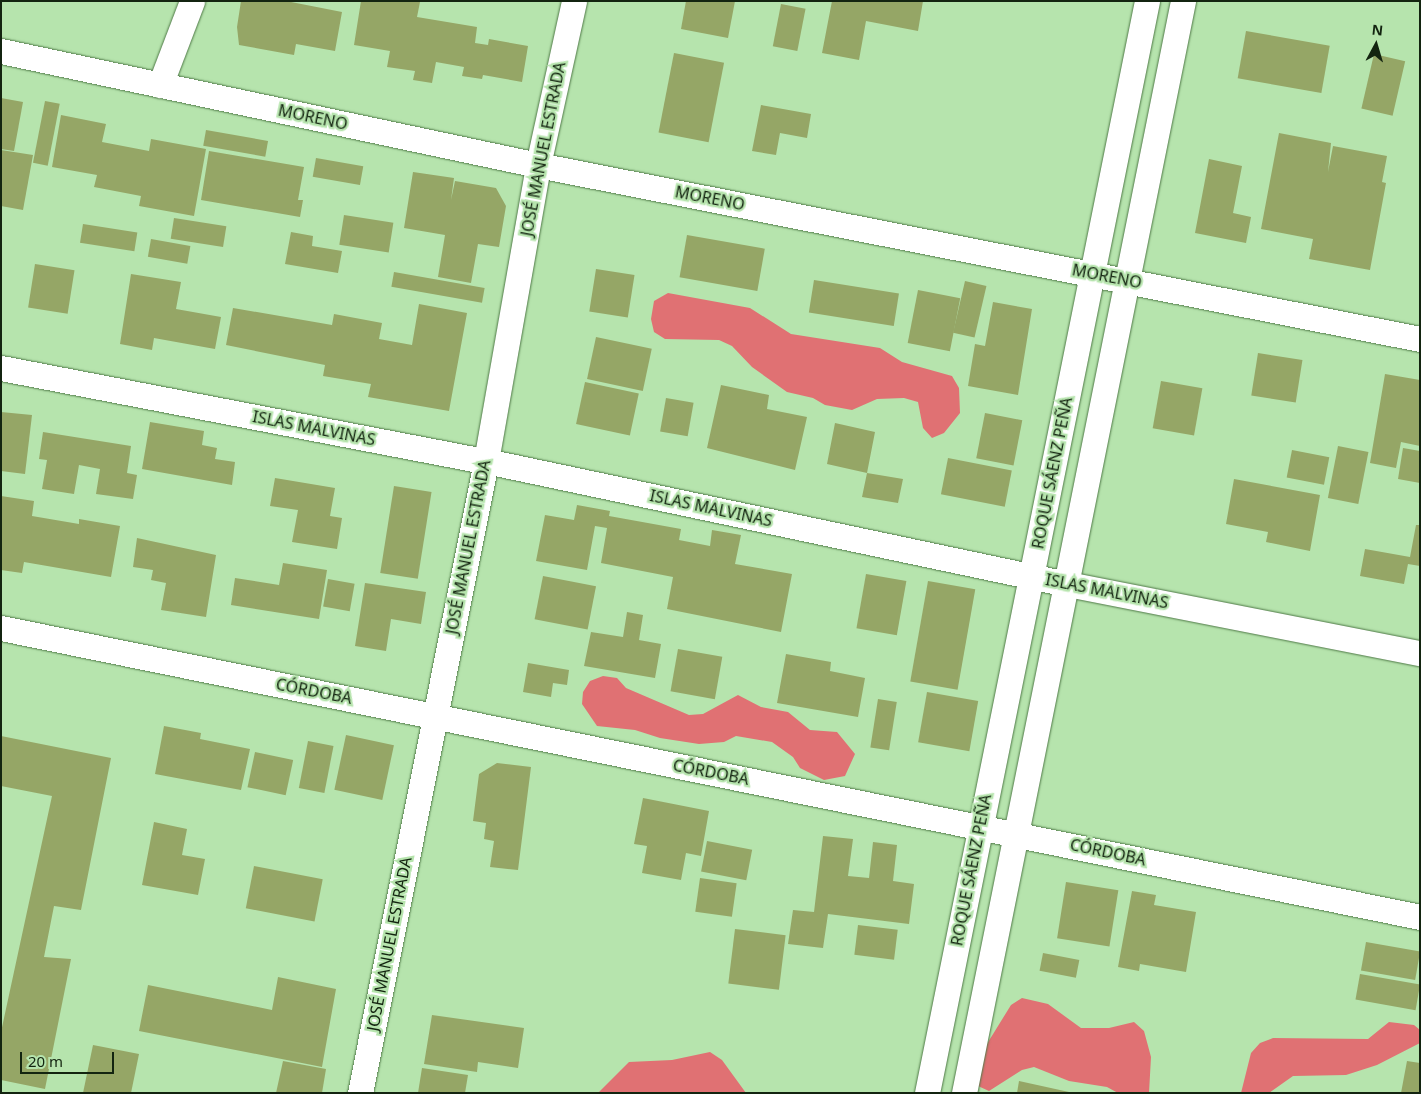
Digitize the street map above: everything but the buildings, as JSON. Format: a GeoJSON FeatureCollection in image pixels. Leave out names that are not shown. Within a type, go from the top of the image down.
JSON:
{"type":"FeatureCollection","features":[{"type":"Feature","properties":{"kind":"street"},"geometry":{"type":"LineString","coordinates":[[160,85],[192,1]]}},
{"type":"Feature","properties":{"kind":"street","name":"JOSÉ MANUEL ESTRADA"},"geometry":{"type":"LineString","coordinates":[[360,1093],[486,461],[538,165],[574,1]]}},
{"type":"Feature","properties":{"kind":"street","name":"ROQUE SÁENZ PEÑA"},"geometry":{"type":"LineString","coordinates":[[926,1093],[1147,1]]}},
{"type":"Feature","properties":{"kind":"street"},"geometry":{"type":"LineString","coordinates":[[964,1093],[1183,1]]}},
{"type":"Feature","properties":{"kind":"street","name":"MORENO"},"geometry":{"type":"LineString","coordinates":[[1,51],[538,165],[1420,339]]}},
{"type":"Feature","properties":{"kind":"street","name":"ISLAS MALVINAS"},"geometry":{"type":"LineString","coordinates":[[1,368],[486,461],[1067,584],[1420,653]]}},
{"type":"Feature","properties":{"kind":"street","name":"CÓRDOBA"},"geometry":{"type":"LineString","coordinates":[[1,628],[1420,917]]}},
{"type":"Feature","properties":{"kind":"shaded area"},"geometry":{"type":"Polygon","coordinates":[[[668,293],[750,308],[791,334],[880,348],[902,362],[952,376],[959,388],[960,413],[944,433],[932,438],[923,428],[918,402],[904,398],[877,399],[852,410],[825,405],[813,398],[787,392],[752,367],[732,346],[719,340],[665,339],[654,332],[651,319],[654,301],[668,293]]]}},
{"type":"Feature","properties":{"kind":"shaded area"},"geometry":{"type":"Polygon","coordinates":[[[603,676],[617,678],[626,688],[689,715],[703,714],[738,695],[761,707],[788,712],[810,730],[837,732],[855,754],[845,776],[824,780],[800,768],[793,757],[772,742],[736,736],[724,742],[699,744],[660,738],[635,730],[597,726],[582,704],[583,692],[590,681],[603,676]]]}},
{"type":"Feature","properties":{"kind":"shaded area"},"geometry":{"type":"Polygon","coordinates":[[[1022,998],[1048,1004],[1081,1028],[1109,1028],[1134,1022],[1144,1031],[1151,1057],[1149,1093],[1118,1093],[1107,1087],[1069,1081],[1034,1067],[1022,1070],[989,1091],[978,1086],[977,1060],[1011,1005],[1022,998]]]}},
{"type":"Feature","properties":{"kind":"shaded area"},"geometry":{"type":"Polygon","coordinates":[[[1389,1022],[1414,1025],[1420,1030],[1420,1043],[1377,1065],[1346,1075],[1293,1076],[1269,1093],[1241,1093],[1251,1053],[1260,1043],[1273,1038],[1368,1039],[1389,1022]]]}},
{"type":"Feature","properties":{"kind":"shaded area"},"geometry":{"type":"Polygon","coordinates":[[[710,1052],[722,1060],[746,1093],[598,1093],[629,1062],[672,1060],[710,1052]]]}}]}
